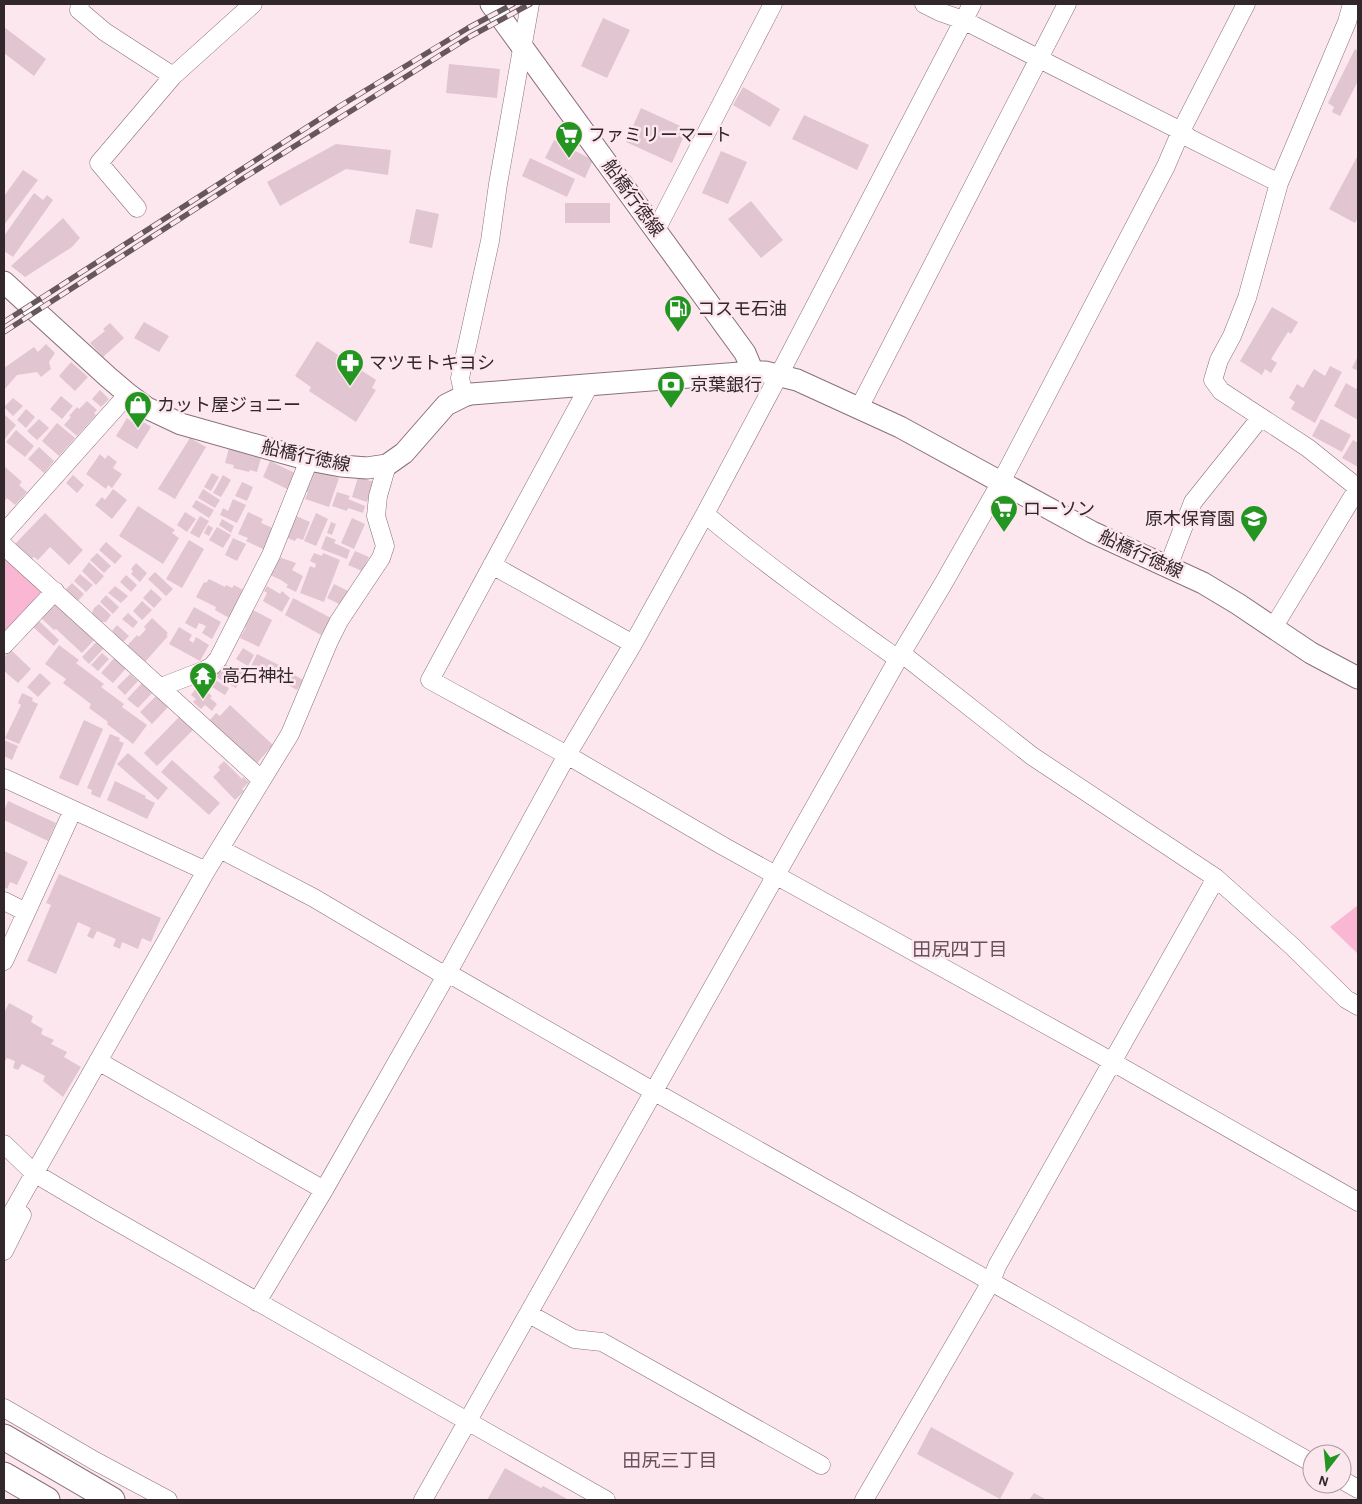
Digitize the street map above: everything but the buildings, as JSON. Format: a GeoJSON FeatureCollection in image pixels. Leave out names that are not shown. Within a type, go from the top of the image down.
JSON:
{"type":"FeatureCollection","features":[{"type":"Feature","properties":{"kind":"highway"},"geometry":{"type":"LineString","coordinates":[[4,1437],[112,1500]]}},
{"type":"Feature","properties":{"kind":"highway"},"geometry":{"type":"LineString","coordinates":[[4,1475],[47,1500]]}},
{"type":"Feature","properties":{"kind":"main road","name":"船橋行徳線"},"geometry":{"type":"LineString","coordinates":[[491,4],[746,353],[753,372]]}},
{"type":"Feature","properties":{"kind":"main road","name":"船橋行徳線"},"geometry":{"type":"LineString","coordinates":[[4,282],[128,394],[148,408],[181,424],[309,460],[342,466],[387,465],[404,452],[446,405],[464,396],[753,372],[797,380],[900,427],[1092,532],[1217,591],[1311,653],[1358,678]]}},
{"type":"Feature","properties":{"kind":"street"},"geometry":{"type":"LineString","coordinates":[[80,4],[79,10],[105,32],[173,76]]}},
{"type":"Feature","properties":{"kind":"street"},"geometry":{"type":"LineString","coordinates":[[137,208],[99,163],[173,76],[253,4]]}},
{"type":"Feature","properties":{"kind":"street"},"geometry":{"type":"LineString","coordinates":[[464,396],[460,378],[490,241],[530,4]]}},
{"type":"Feature","properties":{"kind":"street"},"geometry":{"type":"LineString","coordinates":[[656,230],[773,4]]}},
{"type":"Feature","properties":{"kind":"street"},"geometry":{"type":"LineString","coordinates":[[924,4],[963,20],[1181,131],[1189,138],[1279,182]]}},
{"type":"Feature","properties":{"kind":"street"},"geometry":{"type":"LineString","coordinates":[[257,1302],[324,1190],[447,974],[567,755],[633,644],[706,514],[972,4]]}},
{"type":"Feature","properties":{"kind":"street"},"geometry":{"type":"LineString","coordinates":[[859,408],[1067,4]]}},
{"type":"Feature","properties":{"kind":"street"},"geometry":{"type":"LineString","coordinates":[[423,1500],[900,656],[1001,482],[1166,166],[1181,131],[1246,4]]}},
{"type":"Feature","properties":{"kind":"street"},"geometry":{"type":"LineString","coordinates":[[1273,628],[1358,488],[1308,448],[1221,391],[1213,380],[1247,298],[1279,182],[1347,22],[1352,4]]}},
{"type":"Feature","properties":{"kind":"street"},"geometry":{"type":"LineString","coordinates":[[589,386],[430,680],[567,755],[723,846],[1086,1047],[1358,1202]]}},
{"type":"Feature","properties":{"kind":"street"},"geometry":{"type":"LineString","coordinates":[[4,534],[128,394]]}},
{"type":"Feature","properties":{"kind":"street"},"geometry":{"type":"LineString","coordinates":[[1168,567],[1193,502],[1261,417]]}},
{"type":"Feature","properties":{"kind":"street"},"geometry":{"type":"LineString","coordinates":[[161,687],[205,670],[218,660],[271,555],[309,460]]}},
{"type":"Feature","properties":{"kind":"street"},"geometry":{"type":"LineString","coordinates":[[4,1227],[206,871],[290,734],[328,641],[381,558],[385,546],[376,516],[378,496],[387,465]]}},
{"type":"Feature","properties":{"kind":"street"},"geometry":{"type":"LineString","coordinates":[[706,514],[746,548],[813,599],[900,656],[1032,756],[1216,878],[1293,947],[1346,999],[1358,1006]]}},
{"type":"Feature","properties":{"kind":"street"},"geometry":{"type":"LineString","coordinates":[[4,546],[262,780]]}},
{"type":"Feature","properties":{"kind":"street"},"geometry":{"type":"LineString","coordinates":[[492,565],[633,644]]}},
{"type":"Feature","properties":{"kind":"street"},"geometry":{"type":"LineString","coordinates":[[4,645],[55,591]]}},
{"type":"Feature","properties":{"kind":"street"},"geometry":{"type":"LineString","coordinates":[[4,778],[206,871]]}},
{"type":"Feature","properties":{"kind":"street"},"geometry":{"type":"LineString","coordinates":[[4,962],[73,810]]}},
{"type":"Feature","properties":{"kind":"street"},"geometry":{"type":"LineString","coordinates":[[220,849],[314,898],[439,972],[453,976],[1302,1457]]}},
{"type":"Feature","properties":{"kind":"street"},"geometry":{"type":"LineString","coordinates":[[864,1500],[990,1282],[996,1266],[1216,878]]}},
{"type":"Feature","properties":{"kind":"street"},"geometry":{"type":"LineString","coordinates":[[4,901],[26,912]]}},
{"type":"Feature","properties":{"kind":"street"},"geometry":{"type":"LineString","coordinates":[[98,1061],[324,1190]]}},
{"type":"Feature","properties":{"kind":"street"},"geometry":{"type":"LineString","coordinates":[[4,1144],[34,1173],[127,1228],[606,1500]]}},
{"type":"Feature","properties":{"kind":"street"},"geometry":{"type":"LineString","coordinates":[[4,1251],[36,1190],[34,1173]]}},
{"type":"Feature","properties":{"kind":"street"},"geometry":{"type":"LineString","coordinates":[[529,1314],[574,1338],[602,1342],[821,1465]]}},
{"type":"Feature","properties":{"kind":"street"},"geometry":{"type":"LineString","coordinates":[[4,1408],[94,1461],[168,1500]]}},
{"type":"Feature","properties":{"kind":"shaded area"},"geometry":{"type":"Polygon","coordinates":[[[4,550],[45,592],[4,637],[4,550]]]}},
{"type":"Feature","properties":{"kind":"shaded area"},"geometry":{"type":"Polygon","coordinates":[[[1358,905],[1358,954],[1330,927],[1358,905]]]}},
{"type":"Feature","properties":{"kind":"railway"},"geometry":{"type":"LineString","coordinates":[[4,322],[340,106],[468,28],[513,4]]}},
{"type":"Feature","properties":{"kind":"railway"},"geometry":{"type":"LineString","coordinates":[[4,332],[242,179],[471,36],[530,4]]}},
{"type":"Feature","properties":{"kind":"place","name":"ファミリーマート"},"geometry":{"type":"Point","coordinates":[569,159]}},
{"type":"Feature","properties":{"kind":"place","name":"コスモ石油"},"geometry":{"type":"Point","coordinates":[678,333]}},
{"type":"Feature","properties":{"kind":"place","name":"マツモトキヨシ"},"geometry":{"type":"Point","coordinates":[350,387]}},
{"type":"Feature","properties":{"kind":"place","name":"京葉銀行"},"geometry":{"type":"Point","coordinates":[671,409]}},
{"type":"Feature","properties":{"kind":"place","name":"カット屋ジョニー"},"geometry":{"type":"Point","coordinates":[138,429]}},
{"type":"Feature","properties":{"kind":"place","name":"ローソン"},"geometry":{"type":"Point","coordinates":[1004,533]}},
{"type":"Feature","properties":{"kind":"place","name":"原木保育園"},"geometry":{"type":"Point","coordinates":[1254,543]}},
{"type":"Feature","properties":{"kind":"place","name":"高石神社"},"geometry":{"type":"Point","coordinates":[203,700]}},
{"type":"Feature","properties":{"kind":"district","name":"田尻四丁目"},"geometry":{"type":"Point","coordinates":[960,949]}},
{"type":"Feature","properties":{"kind":"district","name":"田尻三丁目"},"geometry":{"type":"Point","coordinates":[670,1460]}}]}
